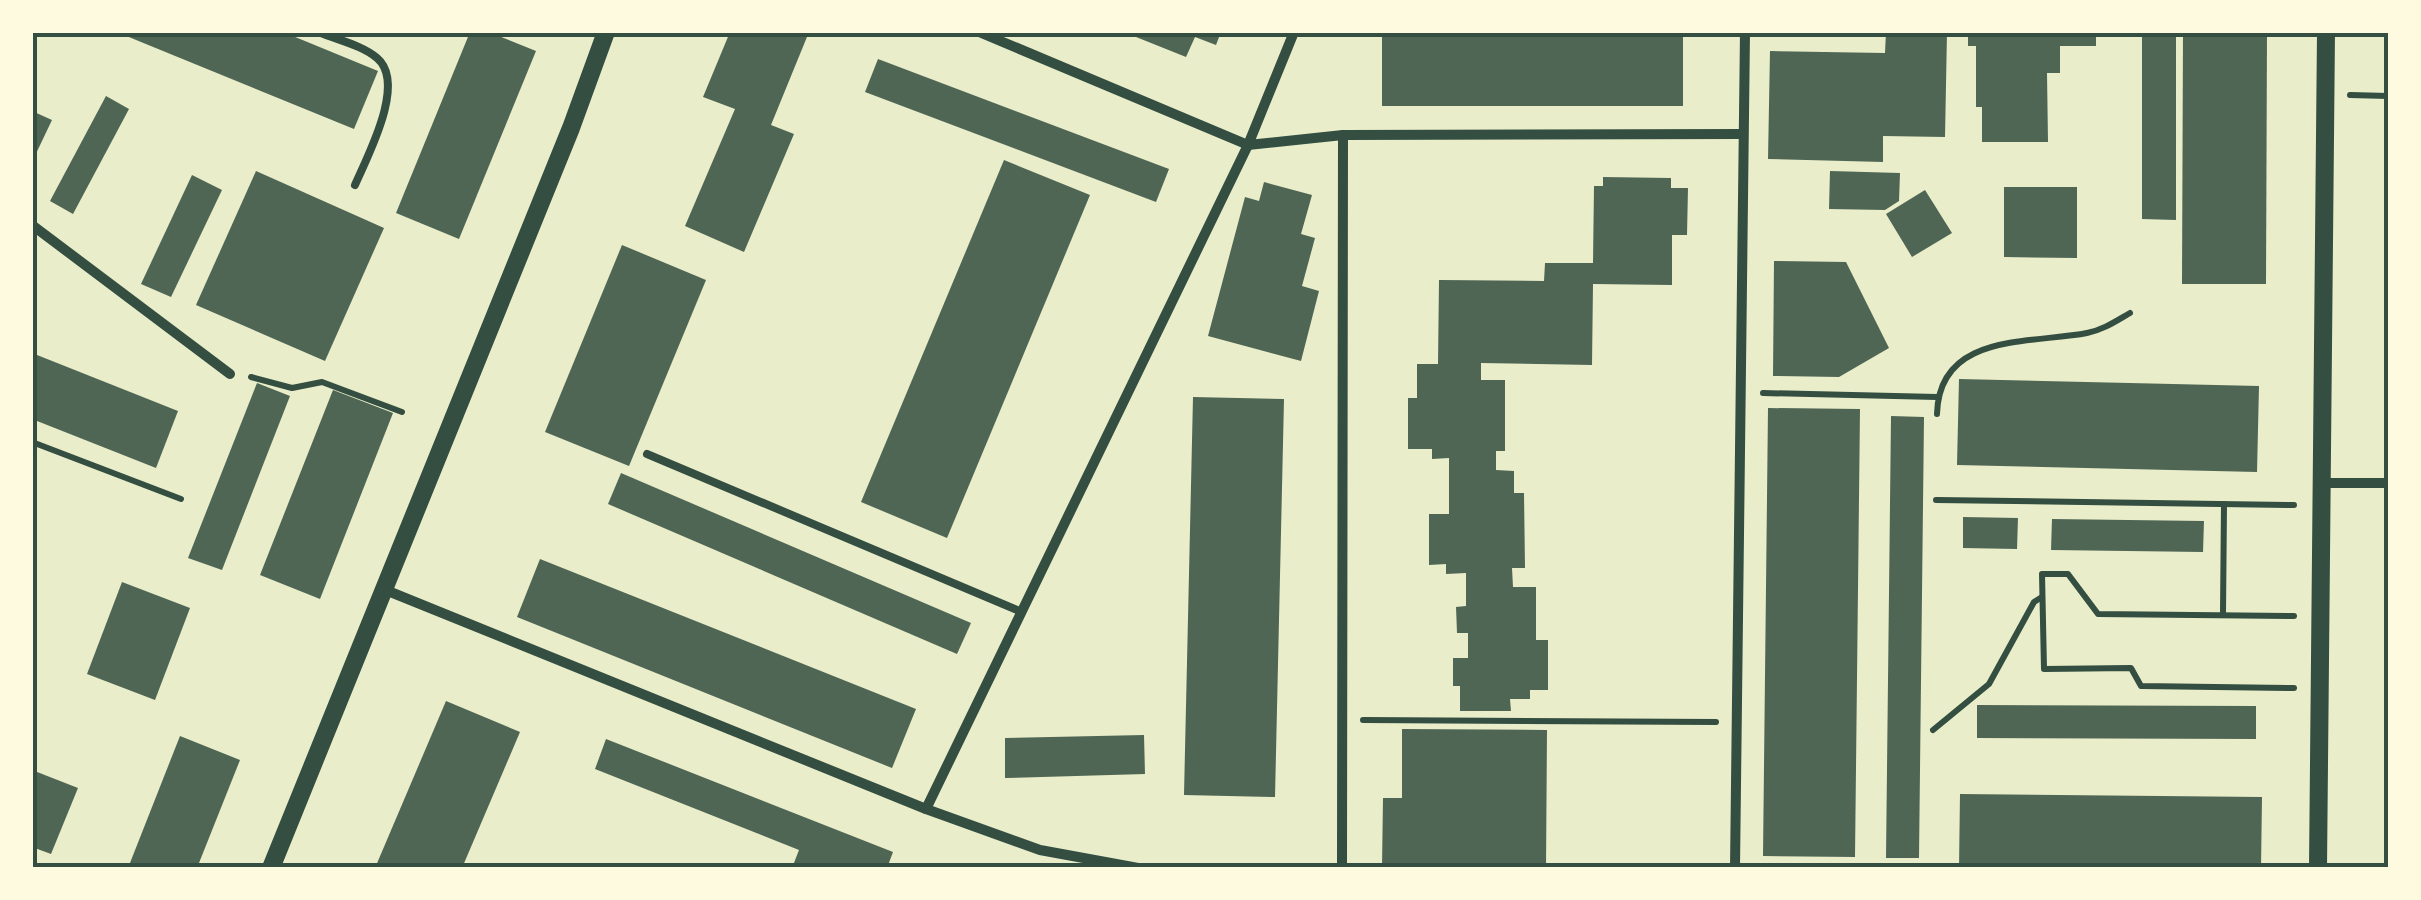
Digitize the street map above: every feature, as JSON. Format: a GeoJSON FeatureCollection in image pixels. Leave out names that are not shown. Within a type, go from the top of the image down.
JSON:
{"type":"FeatureCollection","features":[{"type":"Feature","properties":{"kind":"street"},"geometry":{"type":"LineString","coordinates":[[271,868],[571,128],[606,32]]}},
{"type":"Feature","properties":{"kind":"street"},"geometry":{"type":"LineString","coordinates":[[979,32],[1248,145],[1344,135],[1744,134]]}},
{"type":"Feature","properties":{"kind":"street"},"geometry":{"type":"LineString","coordinates":[[926,809],[1248,145],[1294,32]]}},
{"type":"Feature","properties":{"kind":"street"},"geometry":{"type":"LineString","coordinates":[[1735,868],[1746,32]]}},
{"type":"Feature","properties":{"kind":"street"},"geometry":{"type":"LineString","coordinates":[[2318,868],[2326,32]]}},
{"type":"Feature","properties":{"kind":"street"},"geometry":{"type":"LineString","coordinates":[[1342,868],[1344,135]]}},
{"type":"Feature","properties":{"kind":"street"},"geometry":{"type":"LineString","coordinates":[[32,226],[230,374]]}},
{"type":"Feature","properties":{"kind":"street"},"geometry":{"type":"LineString","coordinates":[[2322,483],[2388,484]]}},
{"type":"Feature","properties":{"kind":"street"},"geometry":{"type":"LineString","coordinates":[[383,589],[926,809],[1040,850],[1138,868]]}},
{"type":"Feature","properties":{"kind":"lane"},"geometry":{"type":"LineString","coordinates":[[319,32],[373,54],[383,64],[387,77],[384,115],[355,185]]}},
{"type":"Feature","properties":{"kind":"lane"},"geometry":{"type":"LineString","coordinates":[[647,454],[1022,612]]}},
{"type":"Feature","properties":{"kind":"path"},"geometry":{"type":"LineString","coordinates":[[1937,414],[1937,397],[1947,377],[1984,348],[2087,333],[2130,313]]}},
{"type":"Feature","properties":{"kind":"path"},"geometry":{"type":"LineString","coordinates":[[230,374],[292,388],[322,382],[402,412]]}},
{"type":"Feature","properties":{"kind":"path"},"geometry":{"type":"LineString","coordinates":[[1740,392],[1937,397]]}},
{"type":"Feature","properties":{"kind":"path"},"geometry":{"type":"LineString","coordinates":[[32,442],[181,499]]}},
{"type":"Feature","properties":{"kind":"path"},"geometry":{"type":"LineString","coordinates":[[1936,500],[2321,506]]}},
{"type":"Feature","properties":{"kind":"path"},"geometry":{"type":"LineString","coordinates":[[2223,614],[2224,504]]}},
{"type":"Feature","properties":{"kind":"path"},"geometry":{"type":"LineString","coordinates":[[2320,616],[2098,614],[2068,574],[2042,574],[2044,670],[2131,668],[2141,686],[2320,688]]}},
{"type":"Feature","properties":{"kind":"path"},"geometry":{"type":"LineString","coordinates":[[1933,730],[1989,684],[2034,602],[2042,597]]}},
{"type":"Feature","properties":{"kind":"path"},"geometry":{"type":"LineString","coordinates":[[1342,720],[1425,725],[1736,722]]}},
{"type":"Feature","properties":{"kind":"building"},"geometry":{"type":"Polygon","coordinates":[[[283,32],[378,71],[354,129],[119,33],[283,32]]]}},
{"type":"Feature","properties":{"kind":"building"},"geometry":{"type":"Polygon","coordinates":[[[470,32],[489,32],[536,51],[459,239],[396,213],[470,32]]]}},
{"type":"Feature","properties":{"kind":"building"},"geometry":{"type":"Polygon","coordinates":[[[730,32],[809,32],[771,125],[794,134],[744,252],[685,226],[735,109],[703,97],[730,32]]]}},
{"type":"Feature","properties":{"kind":"building"},"geometry":{"type":"Polygon","coordinates":[[[1221,32],[1216,45],[1195,37],[1186,57],[1126,33],[1221,32]]]}},
{"type":"Feature","properties":{"kind":"building"},"geometry":{"type":"Polygon","coordinates":[[[1382,32],[1683,32],[1683,106],[1382,106],[1382,32]]]}},
{"type":"Feature","properties":{"kind":"building"},"geometry":{"type":"Polygon","coordinates":[[[1886,32],[1947,32],[1945,137],[1883,136],[1883,162],[1768,159],[1770,51],[1885,53],[1886,32]]]}},
{"type":"Feature","properties":{"kind":"building"},"geometry":{"type":"Polygon","coordinates":[[[1968,32],[2096,32],[2096,46],[2060,46],[2060,73],[2047,73],[2048,142],[1982,142],[1982,107],[1976,107],[1976,46],[1968,46],[1968,32]]]}},
{"type":"Feature","properties":{"kind":"building"},"geometry":{"type":"Polygon","coordinates":[[[2142,32],[2176,32],[2176,220],[2142,219],[2142,32]]]}},
{"type":"Feature","properties":{"kind":"building"},"geometry":{"type":"Polygon","coordinates":[[[2183,32],[2267,32],[2266,284],[2182,284],[2183,32]]]}},
{"type":"Feature","properties":{"kind":"building"},"geometry":{"type":"Polygon","coordinates":[[[878,59],[1169,169],[1156,202],[865,92],[878,59]]]}},
{"type":"Feature","properties":{"kind":"building"},"geometry":{"type":"Polygon","coordinates":[[[106,96],[129,109],[73,214],[50,201],[106,96]]]}},
{"type":"Feature","properties":{"kind":"building"},"geometry":{"type":"Polygon","coordinates":[[[32,111],[52,120],[32,162],[32,111]]]}},
{"type":"Feature","properties":{"kind":"building"},"geometry":{"type":"Polygon","coordinates":[[[1004,160],[1090,195],[947,538],[861,502],[1004,160]]]}},
{"type":"Feature","properties":{"kind":"building"},"geometry":{"type":"Polygon","coordinates":[[[256,171],[384,228],[325,361],[196,305],[256,171]]]}},
{"type":"Feature","properties":{"kind":"building"},"geometry":{"type":"Polygon","coordinates":[[[1830,171],[1900,173],[1899,201],[1885,210],[1829,209],[1830,171]]]}},
{"type":"Feature","properties":{"kind":"building"},"geometry":{"type":"Polygon","coordinates":[[[192,175],[222,190],[171,297],[141,284],[192,175]]]}},
{"type":"Feature","properties":{"kind":"building"},"geometry":{"type":"Polygon","coordinates":[[[1603,177],[1671,178],[1671,188],[1688,188],[1687,235],[1672,235],[1672,285],[1593,284],[1592,365],[1481,363],[1481,380],[1505,380],[1505,451],[1496,451],[1496,470],[1514,471],[1514,493],[1524,493],[1525,568],[1512,568],[1513,587],[1536,587],[1536,640],[1548,640],[1548,690],[1530,690],[1530,699],[1510,699],[1511,711],[1460,711],[1460,686],[1453,686],[1453,658],[1468,658],[1468,633],[1457,633],[1456,607],[1466,606],[1466,573],[1446,574],[1446,564],[1429,565],[1429,514],[1449,514],[1449,458],[1432,459],[1432,449],[1408,449],[1408,398],[1417,398],[1417,364],[1438,364],[1439,280],[1544,281],[1545,263],[1593,263],[1594,186],[1603,186],[1603,177]]]}},
{"type":"Feature","properties":{"kind":"building"},"geometry":{"type":"Polygon","coordinates":[[[1264,182],[1312,195],[1301,234],[1315,238],[1302,286],[1319,291],[1301,361],[1208,336],[1245,197],[1259,201],[1264,182]]]}},
{"type":"Feature","properties":{"kind":"building"},"geometry":{"type":"Polygon","coordinates":[[[2004,187],[2077,187],[2077,258],[2004,257],[2004,187]]]}},
{"type":"Feature","properties":{"kind":"building"},"geometry":{"type":"Polygon","coordinates":[[[1925,190],[1952,233],[1912,257],[1886,214],[1925,190]]]}},
{"type":"Feature","properties":{"kind":"building"},"geometry":{"type":"Polygon","coordinates":[[[622,245],[706,280],[629,466],[545,432],[622,245]]]}},
{"type":"Feature","properties":{"kind":"building"},"geometry":{"type":"Polygon","coordinates":[[[1774,261],[1846,262],[1889,348],[1839,377],[1773,376],[1774,261]]]}},
{"type":"Feature","properties":{"kind":"building"},"geometry":{"type":"Polygon","coordinates":[[[32,353],[178,411],[156,468],[32,419],[32,353]]]}},
{"type":"Feature","properties":{"kind":"building"},"geometry":{"type":"Polygon","coordinates":[[[1959,379],[2259,386],[2257,472],[1957,465],[1959,379]]]}},
{"type":"Feature","properties":{"kind":"building"},"geometry":{"type":"Polygon","coordinates":[[[257,383],[290,396],[222,570],[188,558],[257,383]]]}},
{"type":"Feature","properties":{"kind":"building"},"geometry":{"type":"Polygon","coordinates":[[[333,390],[393,413],[320,599],[260,575],[333,390]]]}},
{"type":"Feature","properties":{"kind":"building"},"geometry":{"type":"Polygon","coordinates":[[[1193,397],[1284,399],[1275,797],[1184,795],[1193,397]]]}},
{"type":"Feature","properties":{"kind":"building"},"geometry":{"type":"Polygon","coordinates":[[[1768,408],[1860,409],[1855,857],[1763,856],[1768,408]]]}},
{"type":"Feature","properties":{"kind":"building"},"geometry":{"type":"Polygon","coordinates":[[[1891,416],[1924,417],[1919,858],[1886,858],[1891,416]]]}},
{"type":"Feature","properties":{"kind":"building"},"geometry":{"type":"Polygon","coordinates":[[[621,473],[971,623],[957,654],[608,504],[621,473]]]}},
{"type":"Feature","properties":{"kind":"building"},"geometry":{"type":"Polygon","coordinates":[[[1963,517],[2018,518],[2017,549],[1963,548],[1963,517]]]}},
{"type":"Feature","properties":{"kind":"building"},"geometry":{"type":"Polygon","coordinates":[[[2052,519],[2204,521],[2203,552],[2051,550],[2052,519]]]}},
{"type":"Feature","properties":{"kind":"building"},"geometry":{"type":"Polygon","coordinates":[[[540,559],[916,709],[892,768],[517,617],[540,559]]]}},
{"type":"Feature","properties":{"kind":"building"},"geometry":{"type":"Polygon","coordinates":[[[122,582],[190,608],[155,700],[87,674],[122,582]]]}},
{"type":"Feature","properties":{"kind":"building"},"geometry":{"type":"Polygon","coordinates":[[[446,701],[520,732],[462,868],[375,868],[446,701]]]}},
{"type":"Feature","properties":{"kind":"building"},"geometry":{"type":"Polygon","coordinates":[[[1977,705],[2256,706],[2256,739],[1977,738],[1977,705]]]}},
{"type":"Feature","properties":{"kind":"building"},"geometry":{"type":"Polygon","coordinates":[[[1402,729],[1547,730],[1546,868],[1382,867],[1383,798],[1402,798],[1402,729]]]}},
{"type":"Feature","properties":{"kind":"building"},"geometry":{"type":"Polygon","coordinates":[[[1144,735],[1145,774],[1005,778],[1005,738],[1144,735]]]}},
{"type":"Feature","properties":{"kind":"building"},"geometry":{"type":"Polygon","coordinates":[[[180,736],[240,760],[197,868],[128,868],[180,736]]]}},
{"type":"Feature","properties":{"kind":"building"},"geometry":{"type":"Polygon","coordinates":[[[606,739],[893,852],[887,868],[792,868],[799,850],[595,769],[606,739]]]}},
{"type":"Feature","properties":{"kind":"building"},"geometry":{"type":"Polygon","coordinates":[[[32,770],[78,788],[51,854],[32,847],[32,770]]]}},
{"type":"Feature","properties":{"kind":"building"},"geometry":{"type":"Polygon","coordinates":[[[1960,794],[2262,797],[2261,868],[1959,868],[1960,794]]]}}]}
